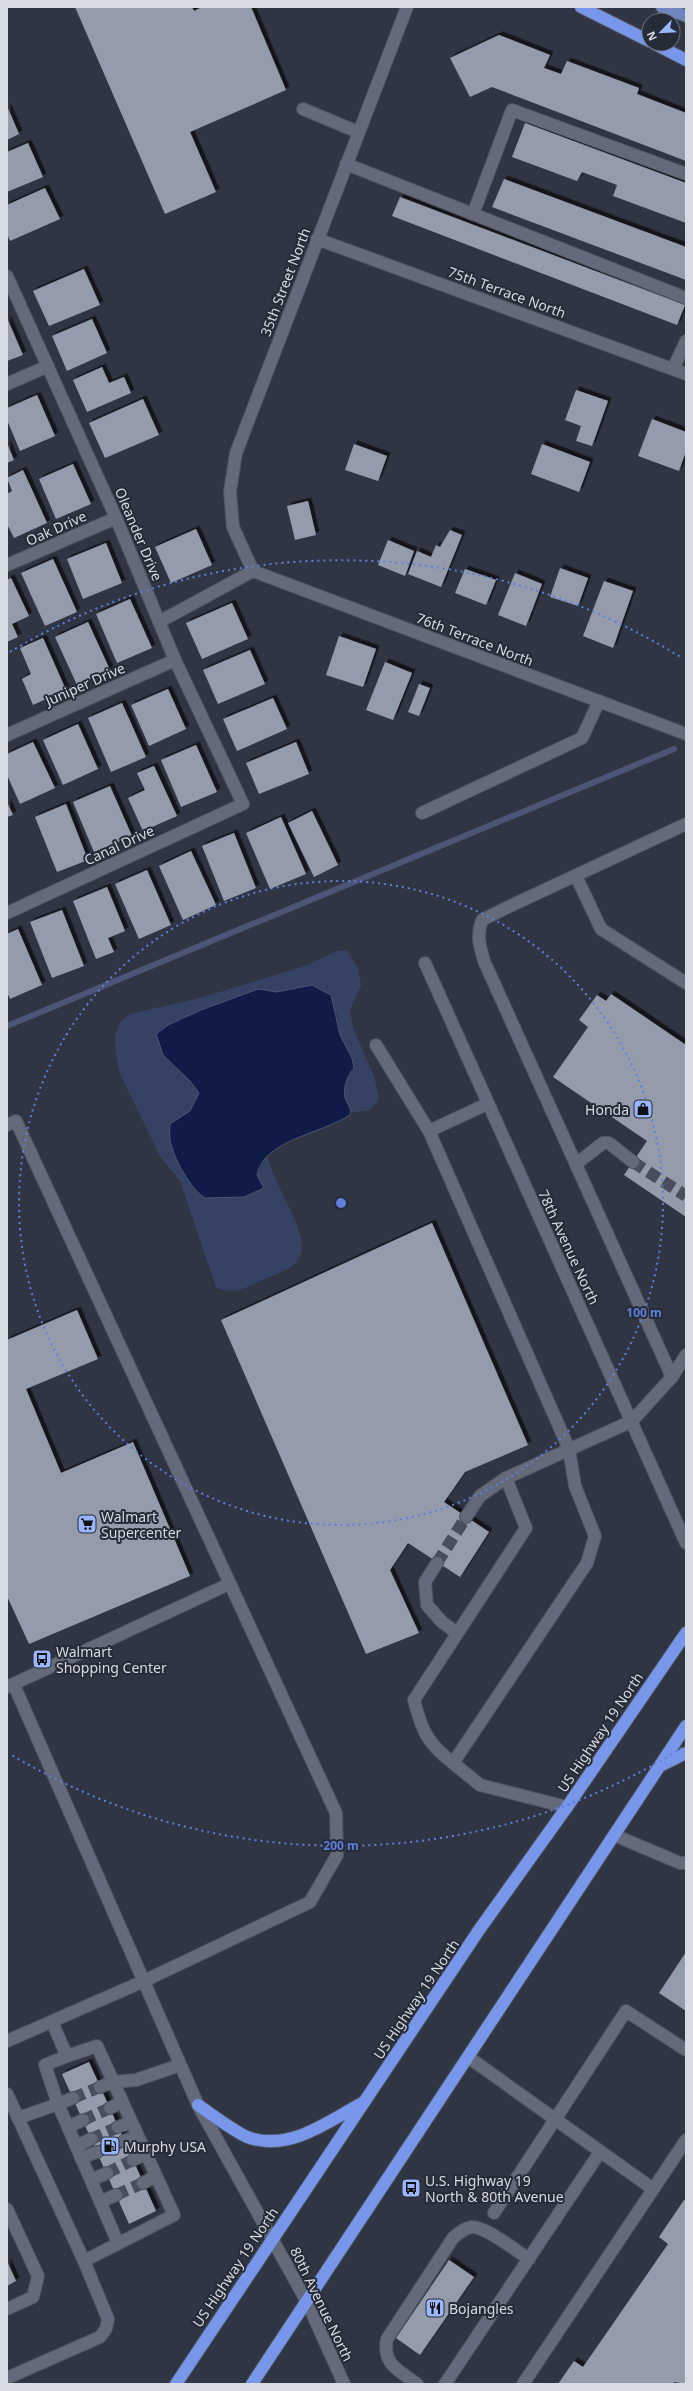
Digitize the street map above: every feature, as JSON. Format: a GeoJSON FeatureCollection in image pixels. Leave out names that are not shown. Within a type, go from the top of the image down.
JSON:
{"type":"FeatureCollection","features":[{"type":"Feature","properties":{"kind":"highway"},"geometry":{"type":"LineString","coordinates":[[581,7],[641,37]]}},
{"type":"Feature","properties":{"kind":"highway"},"geometry":{"type":"LineString","coordinates":[[670,52],[686,60]]}},
{"type":"Feature","properties":{"kind":"highway","name":"US Highway 19 North"},"geometry":{"type":"LineString","coordinates":[[176,2384],[367,2100],[479,1930],[567,1807],[686,1633]]}},
{"type":"Feature","properties":{"kind":"highway"},"geometry":{"type":"LineString","coordinates":[[252,2384],[684,1730],[686,1715]]}},
{"type":"Feature","properties":{"kind":"highway"},"geometry":{"type":"LineString","coordinates":[[659,1766],[686,1753]]}},
{"type":"Feature","properties":{"kind":"highway"},"geometry":{"type":"LineString","coordinates":[[198,2105],[249,2138],[279,2142],[311,2132],[367,2100]]}},
{"type":"Feature","properties":{"kind":"main road"},"geometry":{"type":"LineString","coordinates":[[662,7],[686,16]]}},
{"type":"Feature","properties":{"kind":"street","name":"35th Street North"},"geometry":{"type":"LineString","coordinates":[[253,571],[233,527],[230,492],[236,453],[407,7]]}},
{"type":"Feature","properties":{"kind":"street"},"geometry":{"type":"LineString","coordinates":[[302,109],[358,132]]}},
{"type":"Feature","properties":{"kind":"street"},"geometry":{"type":"LineString","coordinates":[[473,214],[512,110],[686,174]]}},
{"type":"Feature","properties":{"kind":"street"},"geometry":{"type":"LineString","coordinates":[[346,164],[686,298]]}},
{"type":"Feature","properties":{"kind":"street","name":"75th Terrace North"},"geometry":{"type":"LineString","coordinates":[[317,239],[686,374]]}},
{"type":"Feature","properties":{"kind":"street","name":"Oleander Drive"},"geometry":{"type":"LineString","coordinates":[[7,276],[116,518],[175,660],[243,804]]}},
{"type":"Feature","properties":{"kind":"street"},"geometry":{"type":"LineString","coordinates":[[674,369],[686,342]]}},
{"type":"Feature","properties":{"kind":"street"},"geometry":{"type":"LineString","coordinates":[[7,384],[48,366]]}},
{"type":"Feature","properties":{"kind":"street","name":"Oak Drive"},"geometry":{"type":"LineString","coordinates":[[7,565],[116,518]]}},
{"type":"Feature","properties":{"kind":"street"},"geometry":{"type":"LineString","coordinates":[[159,622],[253,571]]}},
{"type":"Feature","properties":{"kind":"street","name":"76th Terrace North"},"geometry":{"type":"LineString","coordinates":[[253,571],[686,734]]}},
{"type":"Feature","properties":{"kind":"street","name":"Juniper Drive"},"geometry":{"type":"LineString","coordinates":[[7,735],[175,660]]}},
{"type":"Feature","properties":{"kind":"street"},"geometry":{"type":"LineString","coordinates":[[422,813],[582,738],[599,701]]}},
{"type":"Feature","properties":{"kind":"street","name":"Canal Drive"},"geometry":{"type":"LineString","coordinates":[[7,913],[243,804]]}},
{"type":"Feature","properties":{"kind":"street"},"geometry":{"type":"LineString","coordinates":[[672,1377],[484,961],[478,941],[478,931],[482,920],[686,824]]}},
{"type":"Feature","properties":{"kind":"street"},"geometry":{"type":"LineString","coordinates":[[576,876],[601,929],[686,983]]}},
{"type":"Feature","properties":{"kind":"street","name":"78th Avenue North"},"geometry":{"type":"LineString","coordinates":[[425,963],[487,1104],[686,1543]]}},
{"type":"Feature","properties":{"kind":"street"},"geometry":{"type":"LineString","coordinates":[[376,1045],[429,1131],[569,1449],[575,1486],[595,1536],[587,1563],[453,1763]]}},
{"type":"Feature","properties":{"kind":"street"},"geometry":{"type":"LineString","coordinates":[[429,1131],[487,1104]]}},
{"type":"Feature","properties":{"kind":"street"},"geometry":{"type":"LineString","coordinates":[[7,1125],[16,1121],[336,1813],[337,1855],[310,1902],[144,1981],[7,2041]]}},
{"type":"Feature","properties":{"kind":"street"},"geometry":{"type":"LineString","coordinates":[[576,1164],[603,1143],[608,1143],[633,1162]]}},
{"type":"Feature","properties":{"kind":"street"},"geometry":{"type":"LineString","coordinates":[[466,1517],[480,1496],[506,1478],[632,1421],[672,1377],[686,1355]]}},
{"type":"Feature","properties":{"kind":"street"},"geometry":{"type":"LineString","coordinates":[[506,1478],[526,1528],[414,1700],[422,1730],[442,1754],[480,1785],[567,1807]]}},
{"type":"Feature","properties":{"kind":"street"},"geometry":{"type":"LineString","coordinates":[[437,1563],[425,1582],[427,1605],[442,1622],[457,1633]]}},
{"type":"Feature","properties":{"kind":"street"},"geometry":{"type":"LineString","coordinates":[[10,1686],[229,1584]]}},
{"type":"Feature","properties":{"kind":"street","name":"80th Avenue North"},"geometry":{"type":"LineString","coordinates":[[10,1686],[144,1981],[198,2105],[273,2238],[307,2302],[344,2384]]}},
{"type":"Feature","properties":{"kind":"street"},"geometry":{"type":"LineString","coordinates":[[614,1835],[680,1863],[686,1864]]}},
{"type":"Feature","properties":{"kind":"street"},"geometry":{"type":"LineString","coordinates":[[494,2213],[626,2011],[686,2050]]}},
{"type":"Feature","properties":{"kind":"street"},"geometry":{"type":"LineString","coordinates":[[52,2022],[67,2056]]}},
{"type":"Feature","properties":{"kind":"street"},"geometry":{"type":"LineString","coordinates":[[84,2261],[118,2244],[174,2215],[97,2046],[45,2065],[58,2104],[118,2244]]}},
{"type":"Feature","properties":{"kind":"street"},"geometry":{"type":"LineString","coordinates":[[468,2058],[653,2189]]}},
{"type":"Feature","properties":{"kind":"street"},"geometry":{"type":"LineString","coordinates":[[100,2087],[113,2082],[136,2080],[180,2065]]}},
{"type":"Feature","properties":{"kind":"street"},"geometry":{"type":"LineString","coordinates":[[7,2094],[84,2261],[106,2313],[108,2324],[104,2333],[97,2339],[7,2378]]}},
{"type":"Feature","properties":{"kind":"street"},"geometry":{"type":"LineString","coordinates":[[18,2118],[73,2098]]}},
{"type":"Feature","properties":{"kind":"street"},"geometry":{"type":"LineString","coordinates":[[110,2108],[122,2102]]}},
{"type":"Feature","properties":{"kind":"street"},"geometry":{"type":"LineString","coordinates":[[68,2127],[83,2120]]}},
{"type":"Feature","properties":{"kind":"street"},"geometry":{"type":"LineString","coordinates":[[118,2127],[131,2122]]}},
{"type":"Feature","properties":{"kind":"street"},"geometry":{"type":"LineString","coordinates":[[124,2141],[138,2136]]}},
{"type":"Feature","properties":{"kind":"street"},"geometry":{"type":"LineString","coordinates":[[76,2146],[91,2139]]}},
{"type":"Feature","properties":{"kind":"street"},"geometry":{"type":"LineString","coordinates":[[523,2384],[686,2140]]}},
{"type":"Feature","properties":{"kind":"street"},"geometry":{"type":"LineString","coordinates":[[81,2158],[97,2152]]}},
{"type":"Feature","properties":{"kind":"street"},"geometry":{"type":"LineString","coordinates":[[445,2384],[600,2152]]}},
{"type":"Feature","properties":{"kind":"street"},"geometry":{"type":"LineString","coordinates":[[133,2160],[146,2154]]}},
{"type":"Feature","properties":{"kind":"street"},"geometry":{"type":"LineString","coordinates":[[91,2180],[107,2173]]}},
{"type":"Feature","properties":{"kind":"street"},"geometry":{"type":"LineString","coordinates":[[143,2183],[156,2176]]}},
{"type":"Feature","properties":{"kind":"street"},"geometry":{"type":"LineString","coordinates":[[100,2202],[116,2195]]}},
{"type":"Feature","properties":{"kind":"street"},"geometry":{"type":"LineString","coordinates":[[7,2209],[38,2276],[33,2297],[7,2309]]}},
{"type":"Feature","properties":{"kind":"street"},"geometry":{"type":"LineString","coordinates":[[417,2384],[391,2364],[385,2350],[387,2339],[453,2238],[464,2229],[472,2227],[482,2229],[529,2259]]}},
{"type":"Feature","properties":{"kind":"shaded area"},"geometry":{"type":"Polygon","coordinates":[[[347,950],[358,968],[361,986],[350,1010],[353,1028],[374,1076],[379,1099],[369,1111],[351,1112],[345,1097],[346,1077],[354,1068],[352,1058],[340,1035],[337,1014],[312,985],[277,992],[258,989],[201,1010],[168,1025],[163,1055],[190,1081],[199,1093],[190,1111],[170,1124],[178,1154],[191,1184],[197,1192],[205,1198],[244,1197],[264,1188],[257,1175],[267,1155],[270,1166],[294,1218],[302,1241],[300,1256],[290,1267],[240,1290],[222,1290],[216,1287],[180,1181],[160,1156],[120,1074],[116,1055],[115,1036],[120,1022],[130,1014],[200,998],[305,966],[337,951],[347,950]]]}},
{"type":"Feature","properties":{"kind":"shaded area"},"geometry":{"type":"Polygon","coordinates":[[[312,985],[331,995],[340,1035],[352,1058],[354,1068],[349,1075],[345,1086],[345,1098],[349,1106],[350,1115],[282,1145],[270,1153],[262,1163],[257,1175],[264,1188],[244,1197],[205,1198],[194,1188],[178,1163],[174,1154],[170,1135],[170,1124],[190,1111],[199,1093],[190,1081],[163,1055],[156,1034],[168,1025],[201,1010],[258,989],[277,992],[312,985]]]}},
{"type":"Feature","properties":{"kind":"building"},"geometry":{"type":"Polygon","coordinates":[[[75,7],[192,7],[194,11],[202,7],[251,7],[286,90],[190,132],[216,192],[165,214],[75,7]]]}},
{"type":"Feature","properties":{"kind":"building"},"geometry":{"type":"Polygon","coordinates":[[[499,35],[550,55],[544,68],[561,74],[567,61],[639,88],[637,94],[686,113],[686,161],[492,87],[470,97],[450,58],[499,35]]]}},
{"type":"Feature","properties":{"kind":"building"},"geometry":{"type":"Polygon","coordinates":[[[7,106],[19,134],[7,140],[7,106]]]}},
{"type":"Feature","properties":{"kind":"building"},"geometry":{"type":"Polygon","coordinates":[[[525,123],[686,183],[686,223],[613,196],[617,185],[582,172],[577,181],[512,157],[525,123]]]}},
{"type":"Feature","properties":{"kind":"building"},"geometry":{"type":"Polygon","coordinates":[[[28,143],[43,177],[7,192],[7,152],[28,143]]]}},
{"type":"Feature","properties":{"kind":"building"},"geometry":{"type":"Polygon","coordinates":[[[504,179],[686,247],[686,280],[492,207],[504,179]]]}},
{"type":"Feature","properties":{"kind":"building"},"geometry":{"type":"Polygon","coordinates":[[[45,188],[60,219],[10,241],[7,234],[7,205],[45,188]]]}},
{"type":"Feature","properties":{"kind":"building"},"geometry":{"type":"Polygon","coordinates":[[[400,197],[685,305],[677,325],[392,216],[400,197]]]}},
{"type":"Feature","properties":{"kind":"building"},"geometry":{"type":"Polygon","coordinates":[[[84,269],[100,305],[49,326],[33,291],[84,269]]]}},
{"type":"Feature","properties":{"kind":"building"},"geometry":{"type":"Polygon","coordinates":[[[7,318],[23,355],[7,361],[7,318]]]}},
{"type":"Feature","properties":{"kind":"building"},"geometry":{"type":"Polygon","coordinates":[[[92,319],[107,353],[67,371],[52,336],[92,319]]]}},
{"type":"Feature","properties":{"kind":"building"},"geometry":{"type":"Polygon","coordinates":[[[102,367],[109,383],[124,377],[131,393],[87,412],[73,380],[102,367]]]}},
{"type":"Feature","properties":{"kind":"building"},"geometry":{"type":"Polygon","coordinates":[[[576,390],[608,401],[592,446],[576,441],[581,426],[565,420],[576,390]]]}},
{"type":"Feature","properties":{"kind":"building"},"geometry":{"type":"Polygon","coordinates":[[[37,395],[55,436],[20,451],[7,420],[7,408],[37,395]]]}},
{"type":"Feature","properties":{"kind":"building"},"geometry":{"type":"Polygon","coordinates":[[[143,399],[159,435],[105,458],[89,423],[143,399]]]}},
{"type":"Feature","properties":{"kind":"building"},"geometry":{"type":"Polygon","coordinates":[[[652,419],[686,432],[686,451],[679,471],[638,456],[652,419]]]}},
{"type":"Feature","properties":{"kind":"building"},"geometry":{"type":"Polygon","coordinates":[[[7,443],[14,460],[7,463],[7,443]]]}},
{"type":"Feature","properties":{"kind":"building"},"geometry":{"type":"Polygon","coordinates":[[[354,444],[387,456],[378,481],[345,470],[354,444]]]}},
{"type":"Feature","properties":{"kind":"building"},"geometry":{"type":"Polygon","coordinates":[[[542,444],[590,462],[579,492],[531,474],[542,444]]]}},
{"type":"Feature","properties":{"kind":"building"},"geometry":{"type":"Polygon","coordinates":[[[73,464],[91,504],[56,519],[39,479],[73,464]]]}},
{"type":"Feature","properties":{"kind":"building"},"geometry":{"type":"Polygon","coordinates":[[[23,470],[47,523],[14,538],[7,524],[7,494],[12,491],[7,478],[23,470]]]}},
{"type":"Feature","properties":{"kind":"building"},"geometry":{"type":"Polygon","coordinates":[[[308,501],[316,535],[295,540],[287,506],[308,501]]]}},
{"type":"Feature","properties":{"kind":"building"},"geometry":{"type":"Polygon","coordinates":[[[196,529],[212,565],[171,583],[155,547],[196,529]]]}},
{"type":"Feature","properties":{"kind":"building"},"geometry":{"type":"Polygon","coordinates":[[[450,530],[462,535],[441,587],[408,574],[417,551],[431,557],[436,545],[440,547],[450,530]]]}},
{"type":"Feature","properties":{"kind":"building"},"geometry":{"type":"Polygon","coordinates":[[[388,540],[414,551],[405,576],[378,565],[388,540]]]}},
{"type":"Feature","properties":{"kind":"building"},"geometry":{"type":"Polygon","coordinates":[[[106,543],[122,583],[83,599],[67,559],[106,543]]]}},
{"type":"Feature","properties":{"kind":"building"},"geometry":{"type":"Polygon","coordinates":[[[53,559],[77,612],[45,626],[21,573],[53,559]]]}},
{"type":"Feature","properties":{"kind":"building"},"geometry":{"type":"Polygon","coordinates":[[[560,568],[588,578],[578,606],[550,597],[560,568]]]}},
{"type":"Feature","properties":{"kind":"building"},"geometry":{"type":"Polygon","coordinates":[[[465,569],[496,580],[486,605],[455,593],[465,569]]]}},
{"type":"Feature","properties":{"kind":"building"},"geometry":{"type":"Polygon","coordinates":[[[515,573],[542,584],[526,626],[498,615],[515,573]]]}},
{"type":"Feature","properties":{"kind":"building"},"geometry":{"type":"Polygon","coordinates":[[[11,578],[29,616],[12,624],[18,637],[7,642],[7,580],[11,578]]]}},
{"type":"Feature","properties":{"kind":"building"},"geometry":{"type":"Polygon","coordinates":[[[604,581],[633,591],[613,648],[583,636],[604,581]]]}},
{"type":"Feature","properties":{"kind":"building"},"geometry":{"type":"Polygon","coordinates":[[[130,599],[152,648],[117,663],[96,614],[130,599]]]}},
{"type":"Feature","properties":{"kind":"building"},"geometry":{"type":"Polygon","coordinates":[[[232,603],[248,639],[202,659],[186,623],[232,603]]]}},
{"type":"Feature","properties":{"kind":"building"},"geometry":{"type":"Polygon","coordinates":[[[88,622],[110,670],[77,685],[55,637],[88,622]]]}},
{"type":"Feature","properties":{"kind":"building"},"geometry":{"type":"Polygon","coordinates":[[[339,636],[376,649],[363,687],[326,675],[339,636]]]}},
{"type":"Feature","properties":{"kind":"building"},"geometry":{"type":"Polygon","coordinates":[[[43,638],[66,690],[33,705],[22,679],[31,674],[20,648],[43,638]]]}},
{"type":"Feature","properties":{"kind":"building"},"geometry":{"type":"Polygon","coordinates":[[[250,650],[265,684],[218,704],[203,670],[250,650]]]}},
{"type":"Feature","properties":{"kind":"building"},"geometry":{"type":"Polygon","coordinates":[[[385,662],[412,673],[393,720],[366,710],[385,662]]]}},
{"type":"Feature","properties":{"kind":"building"},"geometry":{"type":"Polygon","coordinates":[[[419,684],[430,688],[419,716],[408,712],[419,684]]]}},
{"type":"Feature","properties":{"kind":"building"},"geometry":{"type":"Polygon","coordinates":[[[168,689],[186,729],[149,746],[131,705],[168,689]]]}},
{"type":"Feature","properties":{"kind":"building"},"geometry":{"type":"Polygon","coordinates":[[[273,698],[287,729],[237,751],[223,719],[273,698]]]}},
{"type":"Feature","properties":{"kind":"building"},"geometry":{"type":"Polygon","coordinates":[[[122,703],[146,757],[111,772],[88,718],[122,703]]]}},
{"type":"Feature","properties":{"kind":"building"},"geometry":{"type":"Polygon","coordinates":[[[78,724],[98,769],[63,785],[43,740],[78,724]]]}},
{"type":"Feature","properties":{"kind":"building"},"geometry":{"type":"Polygon","coordinates":[[[33,742],[55,788],[20,804],[7,775],[7,754],[33,742]]]}},
{"type":"Feature","properties":{"kind":"building"},"geometry":{"type":"Polygon","coordinates":[[[296,742],[309,774],[259,794],[246,763],[296,742]]]}},
{"type":"Feature","properties":{"kind":"building"},"geometry":{"type":"Polygon","coordinates":[[[196,745],[217,792],[181,807],[161,760],[196,745]]]}},
{"type":"Feature","properties":{"kind":"building"},"geometry":{"type":"Polygon","coordinates":[[[154,766],[177,816],[143,831],[128,798],[145,790],[137,773],[154,766]]]}},
{"type":"Feature","properties":{"kind":"building"},"geometry":{"type":"Polygon","coordinates":[[[110,786],[132,836],[94,852],[73,802],[110,786]]]}},
{"type":"Feature","properties":{"kind":"building"},"geometry":{"type":"Polygon","coordinates":[[[7,802],[13,815],[7,817],[7,802]]]}},
{"type":"Feature","properties":{"kind":"building"},"geometry":{"type":"Polygon","coordinates":[[[66,804],[88,860],[57,872],[35,817],[66,804]]]}},
{"type":"Feature","properties":{"kind":"building"},"geometry":{"type":"Polygon","coordinates":[[[312,811],[338,865],[314,877],[288,823],[312,811]]]}},
{"type":"Feature","properties":{"kind":"building"},"geometry":{"type":"Polygon","coordinates":[[[281,817],[306,874],[270,889],[246,833],[281,817]]]}},
{"type":"Feature","properties":{"kind":"building"},"geometry":{"type":"Polygon","coordinates":[[[234,833],[256,888],[224,901],[202,846],[234,833]]]}},
{"type":"Feature","properties":{"kind":"building"},"geometry":{"type":"Polygon","coordinates":[[[191,851],[216,905],[183,920],[159,866],[191,851]]]}},
{"type":"Feature","properties":{"kind":"building"},"geometry":{"type":"Polygon","coordinates":[[[147,870],[171,925],[139,939],[115,884],[147,870]]]}},
{"type":"Feature","properties":{"kind":"building"},"geometry":{"type":"Polygon","coordinates":[[[107,887],[125,931],[108,938],[114,952],[96,959],[73,901],[107,887]]]}},
{"type":"Feature","properties":{"kind":"building"},"geometry":{"type":"Polygon","coordinates":[[[62,910],[84,966],[52,978],[30,922],[62,910]]]}},
{"type":"Feature","properties":{"kind":"building"},"geometry":{"type":"Polygon","coordinates":[[[18,929],[42,985],[10,999],[7,992],[7,934],[18,929]]]}},
{"type":"Feature","properties":{"kind":"building","name":"Honda"},"geometry":{"type":"Polygon","coordinates":[[[611,994],[686,1045],[686,1217],[624,1175],[647,1141],[553,1077],[588,1027],[579,1020],[597,995],[606,1001],[611,994]]]}},
{"type":"Feature","properties":{"kind":"building"},"geometry":{"type":"Polygon","coordinates":[[[432,1223],[528,1445],[465,1472],[444,1502],[489,1532],[460,1577],[408,1543],[390,1570],[419,1633],[366,1654],[221,1320],[432,1223]]]}},
{"type":"Feature","properties":{"kind":"building","name":"Walmart Supercenter"},"geometry":{"type":"Polygon","coordinates":[[[77,1310],[98,1359],[26,1389],[61,1473],[133,1442],[190,1576],[29,1644],[7,1596],[7,1340],[77,1310]]]}},
{"type":"Feature","properties":{"kind":"building"},"geometry":{"type":"Polygon","coordinates":[[[686,1952],[686,2011],[659,1993],[686,1952]]]}},
{"type":"Feature","properties":{"kind":"building","name":"Murphy USA"},"geometry":{"type":"Polygon","coordinates":[[[89,2062],[156,2211],[129,2224],[62,2074],[89,2062]]]}},
{"type":"Feature","properties":{"kind":"building"},"geometry":{"type":"Polygon","coordinates":[[[684,2200],[686,2201],[686,2384],[674,2382],[673,2384],[558,2384],[574,2361],[583,2367],[668,2244],[659,2237],[684,2200]]]}},
{"type":"Feature","properties":{"kind":"building","name":"Bojangles"},"geometry":{"type":"Polygon","coordinates":[[[449,2260],[474,2277],[420,2355],[396,2338],[449,2260]]]}},
{"type":"Feature","properties":{"kind":"building"},"geometry":{"type":"Polygon","coordinates":[[[7,2261],[16,2281],[7,2286],[7,2261]]]}},
{"type":"Feature","properties":{"kind":"waterway"},"geometry":{"type":"LineString","coordinates":[[7,1026],[674,749]]}},
{"type":"Feature","properties":{"kind":"tunnel"},"geometry":{"type":"LineString","coordinates":[[633,1162],[686,1196]]}},
{"type":"Feature","properties":{"kind":"tunnel"},"geometry":{"type":"LineString","coordinates":[[437,1563],[466,1517]]}},
{"type":"Feature","properties":{"kind":"tunnel"},"geometry":{"type":"LineString","coordinates":[[73,2098],[100,2087]]}},
{"type":"Feature","properties":{"kind":"tunnel"},"geometry":{"type":"LineString","coordinates":[[83,2120],[110,2108]]}},
{"type":"Feature","properties":{"kind":"tunnel"},"geometry":{"type":"LineString","coordinates":[[91,2139],[118,2127]]}},
{"type":"Feature","properties":{"kind":"tunnel"},"geometry":{"type":"LineString","coordinates":[[97,2152],[124,2141]]}},
{"type":"Feature","properties":{"kind":"tunnel"},"geometry":{"type":"LineString","coordinates":[[107,2173],[133,2160]]}},
{"type":"Feature","properties":{"kind":"tunnel"},"geometry":{"type":"LineString","coordinates":[[116,2195],[143,2183]]}},
{"type":"Feature","properties":{"kind":"place","name":"Honda"},"geometry":{"type":"Point","coordinates":[643,1109]}},
{"type":"Feature","properties":{"kind":"place","name":"Walmart Supercenter"},"geometry":{"type":"Point","coordinates":[87,1524]}},
{"type":"Feature","properties":{"kind":"place","name":"Walmart Shopping Center"},"geometry":{"type":"Point","coordinates":[42,1659]}},
{"type":"Feature","properties":{"kind":"place","name":"Murphy USA"},"geometry":{"type":"Point","coordinates":[110,2146]}},
{"type":"Feature","properties":{"kind":"place","name":"U.S. Highway 19 North & 80th Avenue"},"geometry":{"type":"Point","coordinates":[411,2188]}},
{"type":"Feature","properties":{"kind":"place","name":"Bojangles"},"geometry":{"type":"Point","coordinates":[435,2308]}}]}
